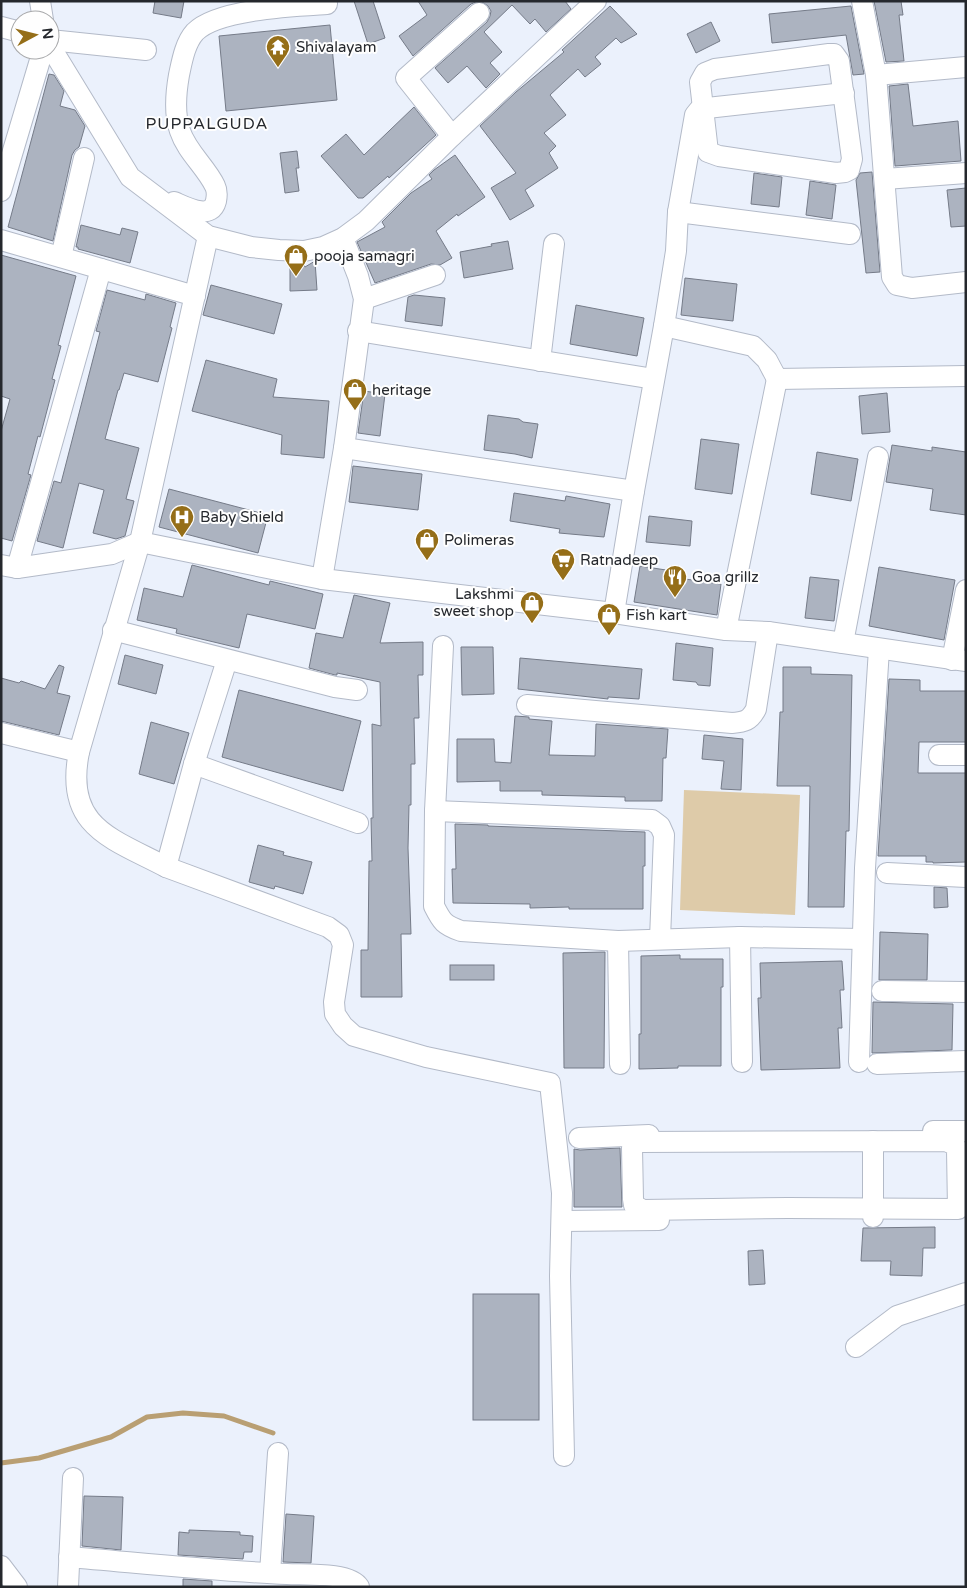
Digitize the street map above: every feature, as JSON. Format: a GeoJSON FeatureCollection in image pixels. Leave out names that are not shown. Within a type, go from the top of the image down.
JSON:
{"type":"FeatureCollection","features":[{"type":"Feature","properties":{"kind":"street"},"geometry":{"type":"LineString","coordinates":[[59,60],[130,177],[208,236],[252,247],[304,251],[322,247],[343,238],[366,221],[452,136],[596,1]]}},
{"type":"Feature","properties":{"kind":"street"},"geometry":{"type":"LineString","coordinates":[[862,1],[876,75],[892,277],[897,284],[912,288],[966,282]]}},
{"type":"Feature","properties":{"kind":"street"},"geometry":{"type":"LineString","coordinates":[[149,191],[198,211],[207,211],[215,206],[216,186],[191,153],[180,132],[177,113],[176,88],[186,46],[195,32],[207,24],[271,4],[328,4]]}},
{"type":"Feature","properties":{"kind":"street"},"geometry":{"type":"LineString","coordinates":[[452,136],[406,78],[480,13]]}},
{"type":"Feature","properties":{"kind":"street"},"geometry":{"type":"LineString","coordinates":[[60,41],[146,50]]}},
{"type":"Feature","properties":{"kind":"street"},"geometry":{"type":"LineString","coordinates":[[829,54],[838,56],[840,61],[844,93],[852,159],[849,170],[845,172],[836,173],[708,152],[700,82],[705,73],[710,70],[829,54]]}},
{"type":"Feature","properties":{"kind":"street"},"geometry":{"type":"LineString","coordinates":[[1,190],[40,60]]}},
{"type":"Feature","properties":{"kind":"street"},"geometry":{"type":"LineString","coordinates":[[876,75],[966,67]]}},
{"type":"Feature","properties":{"kind":"street"},"geometry":{"type":"LineString","coordinates":[[614,613],[664,326],[676,251],[678,212],[695,115],[703,109],[844,93]]}},
{"type":"Feature","properties":{"kind":"street"},"geometry":{"type":"LineString","coordinates":[[61,257],[84,158]]}},
{"type":"Feature","properties":{"kind":"street"},"geometry":{"type":"LineString","coordinates":[[885,179],[966,173]]}},
{"type":"Feature","properties":{"kind":"street"},"geometry":{"type":"LineString","coordinates":[[678,212],[850,234]]}},
{"type":"Feature","properties":{"kind":"street"},"geometry":{"type":"LineString","coordinates":[[208,236],[140,542],[79,752],[75,770],[76,791],[88,821],[105,835],[166,867],[328,926],[339,935],[343,945],[334,1002],[335,1014],[343,1026],[354,1036],[426,1057],[550,1083],[562,1193],[560,1276],[564,1456]]}},
{"type":"Feature","properties":{"kind":"street"},"geometry":{"type":"LineString","coordinates":[[322,578],[344,448],[358,331],[364,299],[358,276],[343,238]]}},
{"type":"Feature","properties":{"kind":"street"},"geometry":{"type":"LineString","coordinates":[[1,240],[195,296]]}},
{"type":"Feature","properties":{"kind":"street"},"geometry":{"type":"LineString","coordinates":[[540,361],[554,244]]}},
{"type":"Feature","properties":{"kind":"street"},"geometry":{"type":"LineString","coordinates":[[101,269],[9,567],[112,554],[140,542],[322,578],[614,613],[726,630],[768,632],[959,660],[966,590]]}},
{"type":"Feature","properties":{"kind":"street"},"geometry":{"type":"LineString","coordinates":[[364,299],[435,275]]}},
{"type":"Feature","properties":{"kind":"street"},"geometry":{"type":"LineString","coordinates":[[664,326],[753,346],[767,360],[777,379],[726,630]]}},
{"type":"Feature","properties":{"kind":"street"},"geometry":{"type":"LineString","coordinates":[[358,331],[654,378]]}},
{"type":"Feature","properties":{"kind":"street"},"geometry":{"type":"LineString","coordinates":[[777,379],[966,376]]}},
{"type":"Feature","properties":{"kind":"street"},"geometry":{"type":"LineString","coordinates":[[344,448],[634,491]]}},
{"type":"Feature","properties":{"kind":"street"},"geometry":{"type":"LineString","coordinates":[[842,644],[878,457]]}},
{"type":"Feature","properties":{"kind":"street"},"geometry":{"type":"LineString","coordinates":[[113,630],[335,687],[357,690]]}},
{"type":"Feature","properties":{"kind":"street"},"geometry":{"type":"LineString","coordinates":[[527,705],[732,723],[743,722],[752,718],[756,709],[768,632]]}},
{"type":"Feature","properties":{"kind":"street"},"geometry":{"type":"LineString","coordinates":[[443,646],[435,811],[434,906],[446,925],[461,930],[618,941],[740,936],[862,939]]}},
{"type":"Feature","properties":{"kind":"street"},"geometry":{"type":"LineString","coordinates":[[880,649],[862,939],[868,1063],[966,1061]]}},
{"type":"Feature","properties":{"kind":"street"},"geometry":{"type":"LineString","coordinates":[[166,867],[194,764],[227,660]]}},
{"type":"Feature","properties":{"kind":"street"},"geometry":{"type":"LineString","coordinates":[[1,733],[79,752]]}},
{"type":"Feature","properties":{"kind":"street"},"geometry":{"type":"LineString","coordinates":[[940,755],[966,755]]}},
{"type":"Feature","properties":{"kind":"street"},"geometry":{"type":"LineString","coordinates":[[194,764],[358,823]]}},
{"type":"Feature","properties":{"kind":"street"},"geometry":{"type":"LineString","coordinates":[[435,811],[652,820],[660,826],[664,835],[660,939]]}},
{"type":"Feature","properties":{"kind":"street"},"geometry":{"type":"LineString","coordinates":[[887,873],[966,877]]}},
{"type":"Feature","properties":{"kind":"street"},"geometry":{"type":"LineString","coordinates":[[740,936],[742,1062]]}},
{"type":"Feature","properties":{"kind":"street"},"geometry":{"type":"LineString","coordinates":[[618,941],[620,1064]]}},
{"type":"Feature","properties":{"kind":"street"},"geometry":{"type":"LineString","coordinates":[[882,991],[966,992]]}},
{"type":"Feature","properties":{"kind":"street"},"geometry":{"type":"LineString","coordinates":[[579,1138],[966,1131]]}},
{"type":"Feature","properties":{"kind":"street"},"geometry":{"type":"LineString","coordinates":[[873,1141],[874,1213]]}},
{"type":"Feature","properties":{"kind":"street"},"geometry":{"type":"LineString","coordinates":[[946,1141],[955,1145],[957,1150],[961,1214],[874,1213],[788,1213],[653,1210],[639,1208],[634,1206],[633,1199],[632,1148],[634,1143],[638,1142],[946,1141]]}},
{"type":"Feature","properties":{"kind":"street"},"geometry":{"type":"LineString","coordinates":[[562,1221],[788,1213]]}},
{"type":"Feature","properties":{"kind":"street"},"geometry":{"type":"LineString","coordinates":[[856,1347],[897,1316],[966,1293]]}},
{"type":"Feature","properties":{"kind":"street"},"geometry":{"type":"LineString","coordinates":[[270,1573],[278,1453]]}},
{"type":"Feature","properties":{"kind":"street"},"geometry":{"type":"LineString","coordinates":[[68,1587],[73,1478]]}},
{"type":"Feature","properties":{"kind":"street"},"geometry":{"type":"LineString","coordinates":[[69,1557],[346,1577],[360,1587]]}},
{"type":"Feature","properties":{"kind":"street"},"geometry":{"type":"LineString","coordinates":[[1,1566],[17,1587]]}},
{"type":"Feature","properties":{"kind":"shaded area"},"geometry":{"type":"Polygon","coordinates":[[[684,790],[800,795],[795,915],[680,910],[684,790]]]}},
{"type":"Feature","properties":{"kind":"building"},"geometry":{"type":"Polygon","coordinates":[[[155,1],[184,1],[181,18],[153,13],[155,1]]]}},
{"type":"Feature","properties":{"kind":"building"},"geometry":{"type":"Polygon","coordinates":[[[354,1],[373,1],[385,38],[368,44],[354,1]]]}},
{"type":"Feature","properties":{"kind":"building"},"geometry":{"type":"Polygon","coordinates":[[[418,1],[565,1],[571,9],[546,32],[535,19],[530,24],[512,5],[484,32],[502,52],[490,63],[500,74],[486,88],[467,66],[448,83],[435,68],[487,22],[491,11],[488,6],[482,2],[471,4],[413,56],[399,36],[427,15],[418,1]]]}},
{"type":"Feature","properties":{"kind":"building"},"geometry":{"type":"Polygon","coordinates":[[[874,1],[901,1],[903,15],[899,15],[904,61],[886,62],[874,1]]]}},
{"type":"Feature","properties":{"kind":"building"},"geometry":{"type":"Polygon","coordinates":[[[610,6],[637,34],[621,43],[616,38],[595,57],[601,64],[585,77],[578,69],[550,95],[566,115],[544,133],[556,146],[549,153],[558,168],[525,190],[534,206],[510,220],[491,188],[516,173],[480,126],[516,92],[564,52],[562,50],[610,6]]]}},
{"type":"Feature","properties":{"kind":"building"},"geometry":{"type":"Polygon","coordinates":[[[851,6],[864,74],[853,75],[846,35],[772,43],[769,14],[851,6]]]}},
{"type":"Feature","properties":{"kind":"building"},"geometry":{"type":"Polygon","coordinates":[[[711,22],[720,41],[696,53],[687,34],[711,22]]]}},
{"type":"Feature","properties":{"kind":"building","name":"Shivalayam"},"geometry":{"type":"Polygon","coordinates":[[[330,25],[337,100],[226,111],[219,36],[330,25]]]}},
{"type":"Feature","properties":{"kind":"building"},"geometry":{"type":"Polygon","coordinates":[[[49,74],[54,75],[64,91],[60,106],[75,110],[85,126],[79,147],[72,155],[53,241],[8,227],[49,74]]]}},
{"type":"Feature","properties":{"kind":"building"},"geometry":{"type":"Polygon","coordinates":[[[908,84],[913,126],[958,121],[961,161],[895,166],[889,86],[908,84]]]}},
{"type":"Feature","properties":{"kind":"building"},"geometry":{"type":"Polygon","coordinates":[[[414,107],[436,135],[389,178],[388,176],[363,198],[358,198],[321,156],[346,134],[364,155],[414,107]]]}},
{"type":"Feature","properties":{"kind":"building"},"geometry":{"type":"Polygon","coordinates":[[[297,151],[299,168],[296,168],[299,191],[285,193],[280,153],[297,151]]]}},
{"type":"Feature","properties":{"kind":"building"},"geometry":{"type":"Polygon","coordinates":[[[455,155],[485,197],[458,216],[457,214],[436,231],[452,258],[440,265],[431,264],[375,283],[357,242],[385,227],[382,222],[411,193],[432,179],[429,175],[434,170],[455,155]]]}},
{"type":"Feature","properties":{"kind":"building"},"geometry":{"type":"Polygon","coordinates":[[[872,172],[880,272],[866,273],[856,180],[860,173],[872,172]]]}},
{"type":"Feature","properties":{"kind":"building"},"geometry":{"type":"Polygon","coordinates":[[[754,173],[782,177],[779,207],[751,204],[754,173]]]}},
{"type":"Feature","properties":{"kind":"building"},"geometry":{"type":"Polygon","coordinates":[[[810,181],[836,185],[832,219],[806,215],[810,181]]]}},
{"type":"Feature","properties":{"kind":"building"},"geometry":{"type":"Polygon","coordinates":[[[966,188],[966,226],[951,227],[947,190],[966,188]]]}},
{"type":"Feature","properties":{"kind":"building"},"geometry":{"type":"Polygon","coordinates":[[[81,225],[120,235],[122,228],[138,232],[130,263],[78,249],[76,247],[81,225]]]}},
{"type":"Feature","properties":{"kind":"building"},"geometry":{"type":"Polygon","coordinates":[[[508,241],[513,269],[464,278],[460,252],[508,241]]]}},
{"type":"Feature","properties":{"kind":"building"},"geometry":{"type":"Polygon","coordinates":[[[1,255],[76,276],[58,345],[61,346],[52,379],[55,380],[40,437],[38,436],[28,474],[31,475],[12,541],[1,538],[1,431],[10,399],[1,396],[1,255]]]}},
{"type":"Feature","properties":{"kind":"building"},"geometry":{"type":"Polygon","coordinates":[[[315,261],[317,290],[290,291],[290,267],[304,265],[305,267],[315,261]]]}},
{"type":"Feature","properties":{"kind":"building"},"geometry":{"type":"Polygon","coordinates":[[[685,278],[737,284],[733,321],[681,315],[685,278]]]}},
{"type":"Feature","properties":{"kind":"building"},"geometry":{"type":"Polygon","coordinates":[[[211,285],[282,304],[274,334],[203,315],[211,285]]]}},
{"type":"Feature","properties":{"kind":"building"},"geometry":{"type":"Polygon","coordinates":[[[107,290],[145,300],[146,294],[176,303],[170,327],[172,328],[158,382],[124,373],[105,439],[139,448],[126,499],[134,501],[125,536],[116,539],[93,533],[104,490],[79,483],[63,548],[37,541],[54,481],[61,483],[100,332],[96,331],[107,290]]]}},
{"type":"Feature","properties":{"kind":"building"},"geometry":{"type":"Polygon","coordinates":[[[414,295],[445,298],[442,326],[405,321],[408,297],[414,295]]]}},
{"type":"Feature","properties":{"kind":"building"},"geometry":{"type":"Polygon","coordinates":[[[576,305],[644,318],[637,356],[570,344],[576,305]]]}},
{"type":"Feature","properties":{"kind":"building"},"geometry":{"type":"Polygon","coordinates":[[[206,360],[277,379],[273,397],[329,401],[324,458],[281,454],[282,435],[192,411],[206,360]]]}},
{"type":"Feature","properties":{"kind":"building"},"geometry":{"type":"Polygon","coordinates":[[[364,391],[385,394],[380,436],[358,433],[364,391]]]}},
{"type":"Feature","properties":{"kind":"building"},"geometry":{"type":"Polygon","coordinates":[[[887,393],[890,432],[862,434],[859,396],[887,393]]]}},
{"type":"Feature","properties":{"kind":"building"},"geometry":{"type":"Polygon","coordinates":[[[488,415],[519,419],[523,422],[538,424],[532,458],[484,450],[488,415]]]}},
{"type":"Feature","properties":{"kind":"building"},"geometry":{"type":"Polygon","coordinates":[[[701,439],[739,444],[732,494],[695,489],[701,439]]]}},
{"type":"Feature","properties":{"kind":"building"},"geometry":{"type":"Polygon","coordinates":[[[892,445],[932,451],[932,447],[966,452],[966,515],[930,510],[933,489],[886,482],[892,445]]]}},
{"type":"Feature","properties":{"kind":"building"},"geometry":{"type":"Polygon","coordinates":[[[817,452],[858,459],[851,501],[811,494],[817,452]]]}},
{"type":"Feature","properties":{"kind":"building"},"geometry":{"type":"Polygon","coordinates":[[[353,466],[422,474],[418,510],[349,502],[353,466]]]}},
{"type":"Feature","properties":{"kind":"building"},"geometry":{"type":"Polygon","coordinates":[[[169,489],[268,515],[258,553],[159,527],[169,489]]]}},
{"type":"Feature","properties":{"kind":"building"},"geometry":{"type":"Polygon","coordinates":[[[514,493],[565,501],[566,496],[610,504],[604,537],[559,533],[560,529],[510,521],[514,493]]]}},
{"type":"Feature","properties":{"kind":"building"},"geometry":{"type":"Polygon","coordinates":[[[649,516],[692,521],[690,546],[646,542],[649,516]]]}},
{"type":"Feature","properties":{"kind":"building"},"geometry":{"type":"Polygon","coordinates":[[[192,565],[269,585],[270,581],[323,594],[315,629],[247,614],[239,648],[176,633],[177,629],[137,620],[144,588],[183,597],[192,565]]]}},
{"type":"Feature","properties":{"kind":"building"},"geometry":{"type":"Polygon","coordinates":[[[640,566],[679,572],[678,578],[721,584],[717,615],[634,602],[640,566]]]}},
{"type":"Feature","properties":{"kind":"building"},"geometry":{"type":"Polygon","coordinates":[[[879,567],[955,580],[944,640],[869,626],[879,567]]]}},
{"type":"Feature","properties":{"kind":"building"},"geometry":{"type":"Polygon","coordinates":[[[810,577],[839,580],[834,621],[805,618],[810,577]]]}},
{"type":"Feature","properties":{"kind":"building"},"geometry":{"type":"Polygon","coordinates":[[[354,595],[390,603],[380,643],[423,642],[423,675],[418,675],[419,718],[414,718],[415,764],[411,764],[411,805],[409,805],[408,848],[411,934],[401,934],[402,997],[361,997],[361,950],[368,950],[369,861],[372,861],[372,724],[381,726],[380,682],[337,673],[335,675],[309,668],[316,633],[343,638],[354,595]]]}},
{"type":"Feature","properties":{"kind":"building"},"geometry":{"type":"Polygon","coordinates":[[[676,643],[713,648],[710,686],[698,685],[696,682],[673,680],[676,643]]]}},
{"type":"Feature","properties":{"kind":"building"},"geometry":{"type":"Polygon","coordinates":[[[461,647],[493,647],[494,694],[462,695],[461,647]]]}},
{"type":"Feature","properties":{"kind":"building"},"geometry":{"type":"Polygon","coordinates":[[[125,655],[163,665],[156,694],[118,684],[125,655]]]}},
{"type":"Feature","properties":{"kind":"building"},"geometry":{"type":"Polygon","coordinates":[[[520,658],[642,669],[639,699],[608,697],[608,699],[518,689],[520,658]]]}},
{"type":"Feature","properties":{"kind":"building"},"geometry":{"type":"Polygon","coordinates":[[[59,665],[64,667],[57,693],[70,696],[59,735],[1,721],[1,678],[19,683],[21,681],[45,689],[59,665]]]}},
{"type":"Feature","properties":{"kind":"building"},"geometry":{"type":"Polygon","coordinates":[[[783,667],[811,667],[811,674],[852,675],[849,831],[846,831],[844,907],[808,907],[810,786],[777,786],[780,712],[783,712],[783,667]]]}},
{"type":"Feature","properties":{"kind":"building"},"geometry":{"type":"Polygon","coordinates":[[[889,679],[920,680],[920,691],[966,691],[966,742],[919,742],[918,773],[966,773],[966,862],[926,862],[926,856],[878,856],[889,679]]]}},
{"type":"Feature","properties":{"kind":"building"},"geometry":{"type":"Polygon","coordinates":[[[239,690],[361,721],[343,791],[222,757],[239,690]]]}},
{"type":"Feature","properties":{"kind":"building"},"geometry":{"type":"Polygon","coordinates":[[[515,716],[552,721],[549,755],[595,756],[596,724],[668,729],[666,758],[663,758],[662,801],[625,801],[625,797],[542,795],[542,791],[500,791],[500,781],[457,782],[457,739],[494,739],[495,762],[511,763],[515,716]]]}},
{"type":"Feature","properties":{"kind":"building"},"geometry":{"type":"Polygon","coordinates":[[[151,722],[189,733],[174,784],[139,774],[151,722]]]}},
{"type":"Feature","properties":{"kind":"building"},"geometry":{"type":"Polygon","coordinates":[[[704,735],[743,739],[741,790],[721,789],[724,761],[702,759],[704,735]]]}},
{"type":"Feature","properties":{"kind":"building"},"geometry":{"type":"Polygon","coordinates":[[[455,824],[645,832],[643,909],[530,908],[530,904],[453,903],[452,869],[456,869],[455,824]]]}},
{"type":"Feature","properties":{"kind":"building"},"geometry":{"type":"Polygon","coordinates":[[[258,845],[284,852],[283,855],[312,862],[303,894],[275,886],[274,889],[249,882],[258,845]]]}},
{"type":"Feature","properties":{"kind":"building"},"geometry":{"type":"Polygon","coordinates":[[[934,887],[947,888],[948,907],[934,908],[934,887]]]}},
{"type":"Feature","properties":{"kind":"building"},"geometry":{"type":"Polygon","coordinates":[[[880,932],[928,934],[927,980],[879,980],[880,932]]]}},
{"type":"Feature","properties":{"kind":"building"},"geometry":{"type":"Polygon","coordinates":[[[605,952],[604,1068],[564,1068],[563,953],[605,952]]]}},
{"type":"Feature","properties":{"kind":"building"},"geometry":{"type":"Polygon","coordinates":[[[680,955],[680,959],[723,959],[721,1066],[678,1066],[678,1068],[639,1069],[641,956],[680,955]]]}},
{"type":"Feature","properties":{"kind":"building"},"geometry":{"type":"Polygon","coordinates":[[[842,961],[844,990],[840,990],[842,1028],[838,1028],[840,1068],[761,1070],[758,998],[761,998],[760,963],[842,961]]]}},
{"type":"Feature","properties":{"kind":"building"},"geometry":{"type":"Polygon","coordinates":[[[450,965],[494,965],[494,980],[450,980],[450,965]]]}},
{"type":"Feature","properties":{"kind":"building"},"geometry":{"type":"Polygon","coordinates":[[[873,1002],[953,1004],[952,1050],[872,1053],[873,1002]]]}},
{"type":"Feature","properties":{"kind":"building"},"geometry":{"type":"Polygon","coordinates":[[[620,1148],[622,1207],[574,1207],[574,1149],[620,1148]]]}},
{"type":"Feature","properties":{"kind":"building"},"geometry":{"type":"Polygon","coordinates":[[[935,1227],[935,1248],[923,1248],[922,1276],[890,1275],[891,1261],[861,1261],[863,1228],[935,1227]]]}},
{"type":"Feature","properties":{"kind":"building"},"geometry":{"type":"Polygon","coordinates":[[[763,1250],[765,1284],[749,1285],[748,1251],[763,1250]]]}},
{"type":"Feature","properties":{"kind":"building"},"geometry":{"type":"Polygon","coordinates":[[[473,1294],[539,1294],[539,1420],[473,1420],[473,1294]]]}},
{"type":"Feature","properties":{"kind":"building"},"geometry":{"type":"Polygon","coordinates":[[[84,1496],[123,1497],[121,1550],[82,1546],[84,1496]]]}},
{"type":"Feature","properties":{"kind":"building"},"geometry":{"type":"Polygon","coordinates":[[[286,1514],[314,1516],[311,1563],[283,1562],[286,1514]]]}},
{"type":"Feature","properties":{"kind":"building"},"geometry":{"type":"Polygon","coordinates":[[[189,1530],[240,1532],[240,1535],[253,1536],[252,1552],[244,1552],[243,1559],[178,1555],[179,1532],[189,1533],[189,1530]]]}},
{"type":"Feature","properties":{"kind":"building"},"geometry":{"type":"Polygon","coordinates":[[[183,1579],[212,1581],[212,1587],[183,1587],[183,1579]]]}},
{"type":"Feature","properties":{"kind":"waterway"},"geometry":{"type":"LineString","coordinates":[[1,1463],[39,1458],[111,1437],[147,1417],[183,1413],[224,1416],[273,1433]]}},
{"type":"Feature","properties":{"kind":"place","name":"Shivalayam"},"geometry":{"type":"Point","coordinates":[278,68]}},
{"type":"Feature","properties":{"kind":"place","name":"pooja samagri"},"geometry":{"type":"Point","coordinates":[296,277]}},
{"type":"Feature","properties":{"kind":"place","name":"heritage"},"geometry":{"type":"Point","coordinates":[355,411]}},
{"type":"Feature","properties":{"kind":"place","name":"Baby Shield"},"geometry":{"type":"Point","coordinates":[182,538]}},
{"type":"Feature","properties":{"kind":"place","name":"Polimeras"},"geometry":{"type":"Point","coordinates":[427,561]}},
{"type":"Feature","properties":{"kind":"place","name":"Ratnadeep"},"geometry":{"type":"Point","coordinates":[563,581]}},
{"type":"Feature","properties":{"kind":"place","name":"Goa grillz"},"geometry":{"type":"Point","coordinates":[675,598]}},
{"type":"Feature","properties":{"kind":"place","name":"Lakshmi sweet shop"},"geometry":{"type":"Point","coordinates":[532,624]}},
{"type":"Feature","properties":{"kind":"place","name":"Fish kart"},"geometry":{"type":"Point","coordinates":[609,636]}},
{"type":"Feature","properties":{"kind":"district","name":"PUPPALGUDA"},"geometry":{"type":"Point","coordinates":[207,124]}}]}
